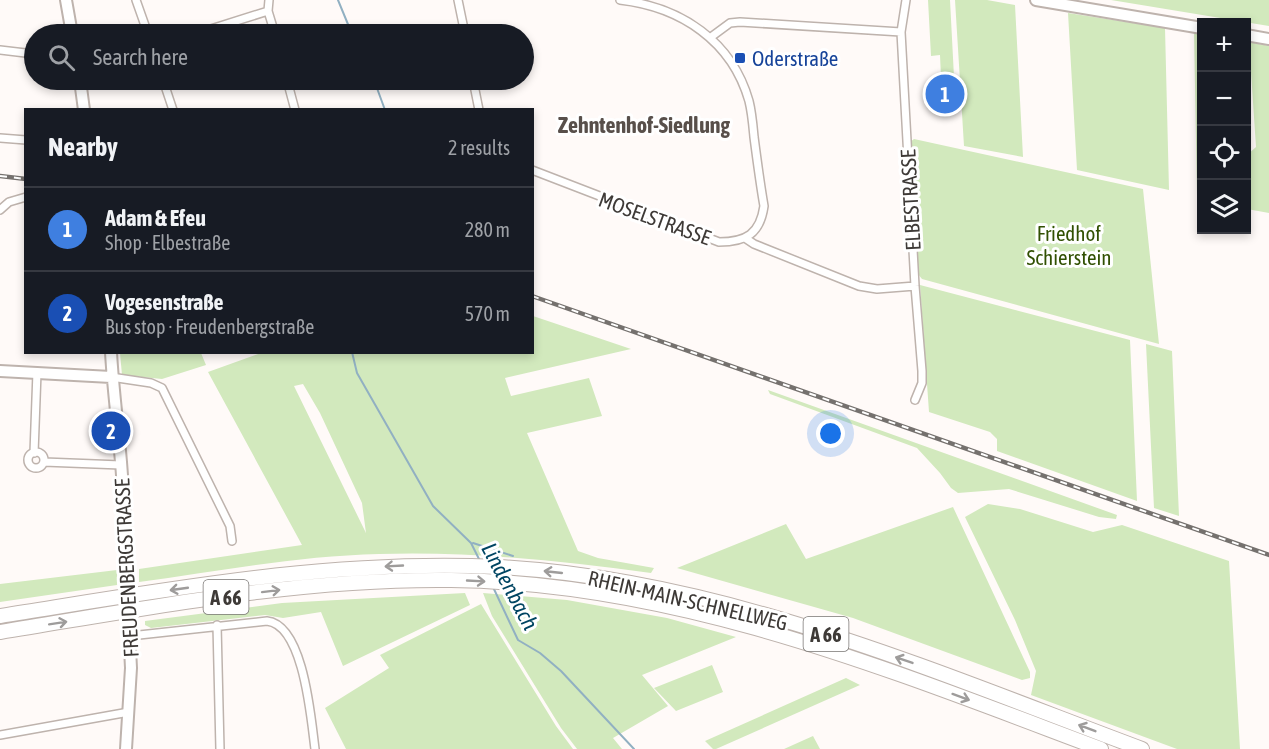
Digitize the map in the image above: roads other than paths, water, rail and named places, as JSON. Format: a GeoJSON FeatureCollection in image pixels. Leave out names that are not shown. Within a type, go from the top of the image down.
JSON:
{"type":"FeatureCollection","features":[{"type":"Feature","properties":{"kind":"highway","name":"RHEIN-MAIN-SCHNELLWEG"},"geometry":{"type":"LineString","coordinates":[[0,632],[154,607],[275,591],[498,567],[567,573],[632,583],[763,614],[909,662],[1142,749]]}},
{"type":"Feature","properties":{"kind":"highway","name":"RHEIN-MAIN-SCHNELLWEG"},"geometry":{"type":"LineString","coordinates":[[0,616],[296,573],[364,568],[453,573],[498,582],[630,597],[760,628],[895,673],[1101,749]]}},
{"type":"Feature","properties":{"kind":"street"},"geometry":{"type":"LineString","coordinates":[[66,0],[70,24]]}},
{"type":"Feature","properties":{"kind":"street"},"geometry":{"type":"LineString","coordinates":[[136,0],[144,24]]}},
{"type":"Feature","properties":{"kind":"street"},"geometry":{"type":"LineString","coordinates":[[269,0],[268,11],[272,24]]}},
{"type":"Feature","properties":{"kind":"street"},"geometry":{"type":"LineString","coordinates":[[458,0],[463,24]]}},
{"type":"Feature","properties":{"kind":"street"},"geometry":{"type":"LineString","coordinates":[[620,0],[666,11],[696,27],[722,48],[737,72],[751,110],[764,206],[758,228],[745,238],[754,244],[859,286],[877,289],[915,286]]}},
{"type":"Feature","properties":{"kind":"street","name":"ELBESTRASSE"},"geometry":{"type":"LineString","coordinates":[[906,0],[901,32],[922,371],[922,383],[915,400]]}},
{"type":"Feature","properties":{"kind":"street"},"geometry":{"type":"LineString","coordinates":[[1036,0],[1197,27]]}},
{"type":"Feature","properties":{"kind":"street"},"geometry":{"type":"LineString","coordinates":[[227,24],[268,11]]}},
{"type":"Feature","properties":{"kind":"street"},"geometry":{"type":"LineString","coordinates":[[711,37],[730,23],[740,22],[901,32]]}},
{"type":"Feature","properties":{"kind":"street"},"geometry":{"type":"LineString","coordinates":[[1251,37],[1269,39]]}},
{"type":"Feature","properties":{"kind":"street"},"geometry":{"type":"LineString","coordinates":[[0,50],[24,53]]}},
{"type":"Feature","properties":{"kind":"street"},"geometry":{"type":"LineString","coordinates":[[81,90],[84,108]]}},
{"type":"Feature","properties":{"kind":"street"},"geometry":{"type":"LineString","coordinates":[[166,90],[172,108]]}},
{"type":"Feature","properties":{"kind":"street"},"geometry":{"type":"LineString","coordinates":[[290,90],[294,108]]}},
{"type":"Feature","properties":{"kind":"street"},"geometry":{"type":"LineString","coordinates":[[475,90],[479,108]]}},
{"type":"Feature","properties":{"kind":"street"},"geometry":{"type":"LineString","coordinates":[[0,138],[24,140]]}},
{"type":"Feature","properties":{"kind":"street","name":"MOSELSTRASSE"},"geometry":{"type":"LineString","coordinates":[[534,171],[708,239],[730,242],[745,238]]}},
{"type":"Feature","properties":{"kind":"street"},"geometry":{"type":"LineString","coordinates":[[0,210],[9,202],[24,198]]}},
{"type":"Feature","properties":{"kind":"street","name":"FREUDENBERGSTRASSE"},"geometry":{"type":"LineString","coordinates":[[111,354],[128,573],[130,632],[126,749]]}},
{"type":"Feature","properties":{"kind":"street"},"geometry":{"type":"LineString","coordinates":[[0,371],[111,377],[151,383],[162,388],[230,526],[232,541]]}},
{"type":"Feature","properties":{"kind":"street"},"geometry":{"type":"LineString","coordinates":[[34,453],[37,372]]}},
{"type":"Feature","properties":{"kind":"street"},"geometry":{"type":"LineString","coordinates":[[34,453],[41,455],[44,462],[39,468],[31,467],[28,457],[34,453]]}},
{"type":"Feature","properties":{"kind":"street"},"geometry":{"type":"LineString","coordinates":[[44,462],[121,465]]}},
{"type":"Feature","properties":{"kind":"street"},"geometry":{"type":"LineString","coordinates":[[130,632],[267,621],[277,623],[291,642],[304,675],[315,749]]}},
{"type":"Feature","properties":{"kind":"street"},"geometry":{"type":"LineString","coordinates":[[217,626],[220,749]]}},
{"type":"Feature","properties":{"kind":"street"},"geometry":{"type":"LineString","coordinates":[[0,735],[129,712]]}},
{"type":"Feature","properties":{"kind":"waterway","name":"Lindenbach"},"geometry":{"type":"LineString","coordinates":[[338,0],[348,24]]}},
{"type":"Feature","properties":{"kind":"waterway","name":"Lindenbach"},"geometry":{"type":"LineString","coordinates":[[378,90],[384,108]]}},
{"type":"Feature","properties":{"kind":"waterway","name":"Lindenbach"},"geometry":{"type":"LineString","coordinates":[[352,354],[357,373],[433,506],[471,543],[481,563]]}},
{"type":"Feature","properties":{"kind":"waterway"},"geometry":{"type":"LineString","coordinates":[[473,543],[513,556]]}},
{"type":"Feature","properties":{"kind":"waterway","name":"Lindenbach"},"geometry":{"type":"LineString","coordinates":[[493,587],[518,640],[540,653],[561,671],[634,749]]}},
{"type":"Feature","properties":{"kind":"railway"},"geometry":{"type":"LineString","coordinates":[[0,176],[24,179]]}},
{"type":"Feature","properties":{"kind":"railway"},"geometry":{"type":"LineString","coordinates":[[534,297],[1269,555]]}},
{"type":"Feature","properties":{"kind":"place","name":"Oderstraße"},"geometry":{"type":"Point","coordinates":[740,58]}},
{"type":"Feature","properties":{"kind":"place","name":"Adam & Efeu"},"geometry":{"type":"Point","coordinates":[945,94]}},
{"type":"Feature","properties":{"kind":"place","name":"Vogesenstraße"},"geometry":{"type":"Point","coordinates":[111,431]}},
{"type":"Feature","properties":{"kind":"district","name":"Zehntenhof-Siedlung"},"geometry":{"type":"Point","coordinates":[644,125]}},
{"type":"Feature","properties":{"kind":"park label","name":"Friedhof Schierstein"},"geometry":{"type":"Point","coordinates":[1069,245]}}]}
